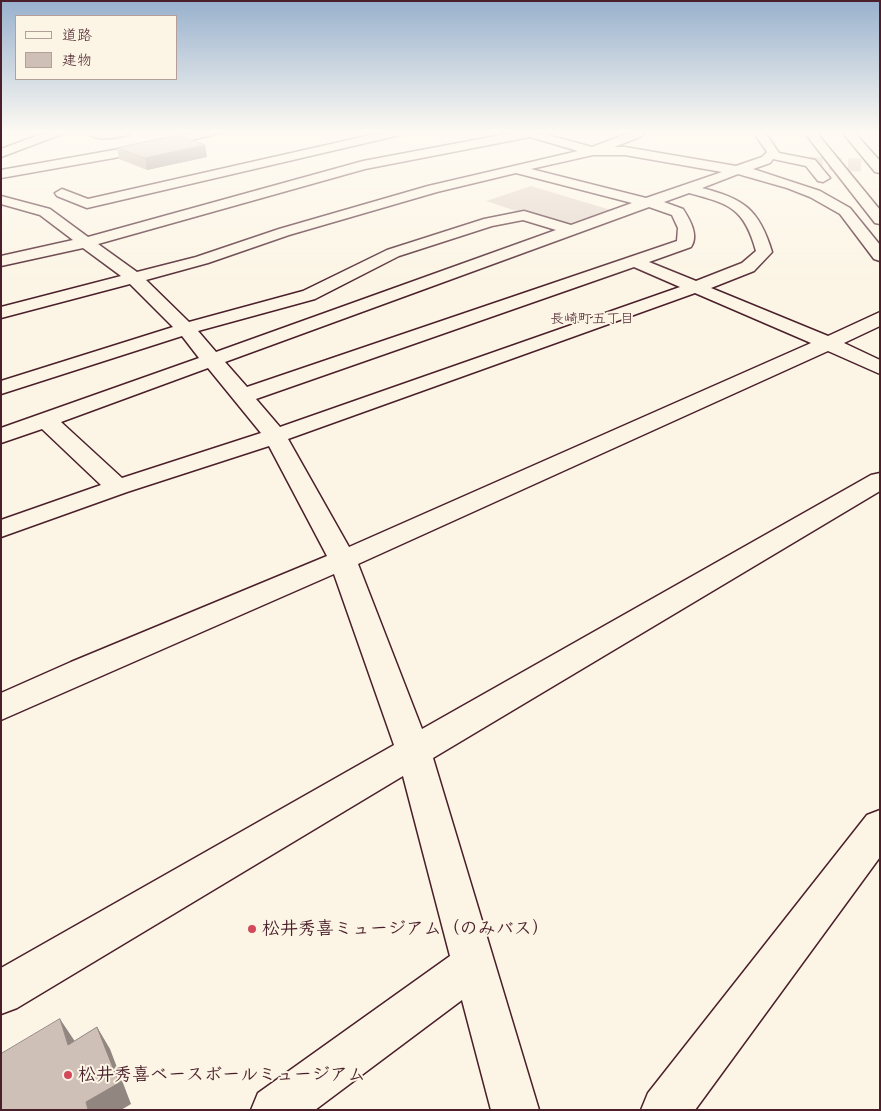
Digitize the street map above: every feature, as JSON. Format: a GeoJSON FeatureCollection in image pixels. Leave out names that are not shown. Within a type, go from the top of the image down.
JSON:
{"type":"FeatureCollection","features":[{"type":"Feature","properties":{"kind":"main road"},"geometry":{"type":"LineString","coordinates":[[53,195],[87,204],[175,184]]}},
{"type":"Feature","properties":{"kind":"main road"},"geometry":{"type":"LineString","coordinates":[[1,262],[87,242],[295,184]]}},
{"type":"Feature","properties":{"kind":"main road"},"geometry":{"type":"LineString","coordinates":[[1,313],[202,260],[388,202],[460,184]]}},
{"type":"Feature","properties":{"kind":"main road"},"geometry":{"type":"LineString","coordinates":[[244,396],[685,244],[686,228],[678,212],[571,184]]}},
{"type":"Feature","properties":{"kind":"main road"},"geometry":{"type":"LineString","coordinates":[[1,436],[700,184]]}},
{"type":"Feature","properties":{"kind":"main road"},"geometry":{"type":"LineString","coordinates":[[788,184],[833,203],[855,223],[880,256]]}},
{"type":"Feature","properties":{"kind":"main road"},"geometry":{"type":"LineString","coordinates":[[852,184],[880,220]]}},
{"type":"Feature","properties":{"kind":"main road"},"geometry":{"type":"LineString","coordinates":[[865,184],[880,199]]}},
{"type":"Feature","properties":{"kind":"main road"},"geometry":{"type":"LineString","coordinates":[[5,203],[81,188]]}},
{"type":"Feature","properties":{"kind":"main road"},"geometry":{"type":"LineString","coordinates":[[1,529],[275,436],[697,287],[748,267],[764,252],[760,231],[747,211],[727,200],[688,188]]}},
{"type":"Feature","properties":{"kind":"main road"},"geometry":{"type":"LineString","coordinates":[[5,203],[45,212],[133,277],[185,329],[244,396],[275,436],[343,560],[414,752],[515,1110]]}},
{"type":"Feature","properties":{"kind":"main road"},"geometry":{"type":"LineString","coordinates":[[1,388],[185,329],[309,295],[392,253],[489,222],[524,215],[570,230]]}},
{"type":"Feature","properties":{"kind":"main road"},"geometry":{"type":"LineString","coordinates":[[636,262],[827,343],[880,368]]}},
{"type":"Feature","properties":{"kind":"main road"},"geometry":{"type":"LineString","coordinates":[[1,707],[91,666],[343,560],[827,343],[851,334],[880,318]]}},
{"type":"Feature","properties":{"kind":"main road"},"geometry":{"type":"LineString","coordinates":[[46,420],[118,488]]}},
{"type":"Feature","properties":{"kind":"main road"},"geometry":{"type":"LineString","coordinates":[[1,992],[880,480]]}},
{"type":"Feature","properties":{"kind":"main road"},"geometry":{"type":"LineString","coordinates":[[665,1110],[880,827]]}},
{"type":"Feature","properties":{"kind":"main road"},"geometry":{"type":"LineString","coordinates":[[276,1110],[474,965]]}},
{"type":"Feature","properties":{"kind":"shaded area"},"geometry":{"type":"Polygon","coordinates":[[[531,186],[611,210],[561,226],[486,201],[531,186]]]}},
{"type":"Feature","properties":{"kind":"building","name":"松井秀喜ベースボールミュージアム"},"geometry":{"type":"Polygon","coordinates":[[[60,1019],[68,1045],[97,1027],[119,1083],[86,1102],[88,1110],[1,1110],[1,1054],[60,1019]]]}},
{"type":"Feature","properties":{"kind":"place","name":"松井秀喜ミュージアム（のみバス）"},"geometry":{"type":"Point","coordinates":[252,929]}},
{"type":"Feature","properties":{"kind":"place","name":"松井秀喜ベースボールミュージアム"},"geometry":{"type":"Point","coordinates":[68,1075]}},
{"type":"Feature","properties":{"kind":"district","name":"長崎町五丁目"},"geometry":{"type":"Point","coordinates":[592,319]}}]}
